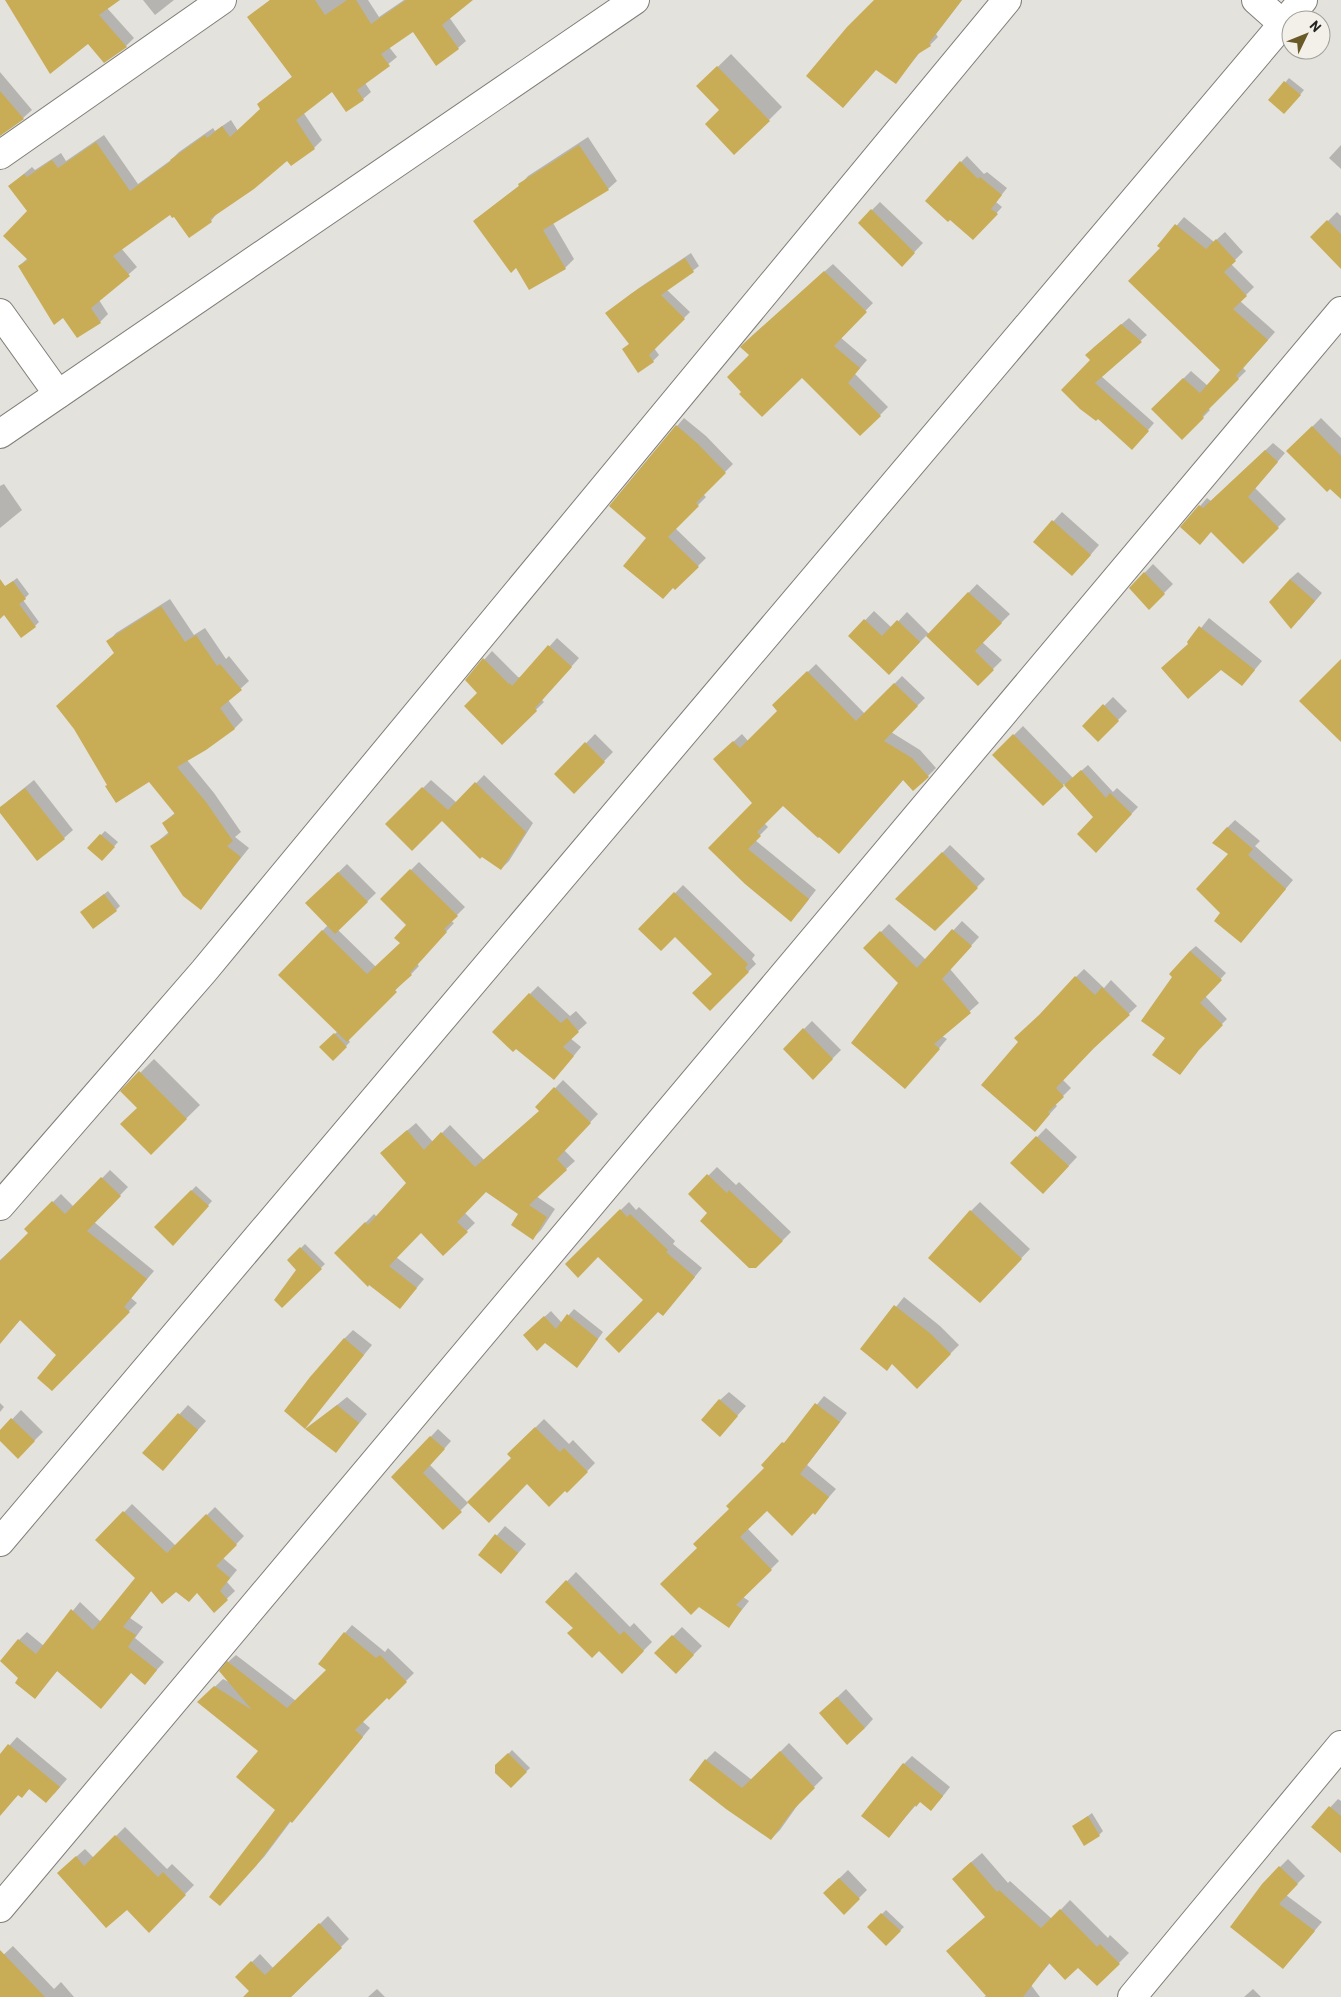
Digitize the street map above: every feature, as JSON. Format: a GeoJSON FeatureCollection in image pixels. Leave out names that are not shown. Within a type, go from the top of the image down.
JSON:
{"type":"FeatureCollection","features":[{"type":"Feature","properties":{"kind":"street"},"geometry":{"type":"LineString","coordinates":[[0,156],[222,0]]}},
{"type":"Feature","properties":{"kind":"street"},"geometry":{"type":"LineString","coordinates":[[0,434],[635,0]]}},
{"type":"Feature","properties":{"kind":"street"},"geometry":{"type":"LineString","coordinates":[[0,1206],[204,971],[1008,0]]}},
{"type":"Feature","properties":{"kind":"street"},"geometry":{"type":"LineString","coordinates":[[1256,0],[1281,22]]}},
{"type":"Feature","properties":{"kind":"street"},"geometry":{"type":"LineString","coordinates":[[1295,10],[1303,0]]}},
{"type":"Feature","properties":{"kind":"street"},"geometry":{"type":"LineString","coordinates":[[0,1542],[1281,26]]}},
{"type":"Feature","properties":{"kind":"street"},"geometry":{"type":"LineString","coordinates":[[0,1908],[1341,311]]}},
{"type":"Feature","properties":{"kind":"street"},"geometry":{"type":"LineString","coordinates":[[0,313],[58,394]]}},
{"type":"Feature","properties":{"kind":"street"},"geometry":{"type":"LineString","coordinates":[[1132,1997],[1341,1745]]}},
{"type":"Feature","properties":{"kind":"building"},"geometry":{"type":"Polygon","coordinates":[[[5,0],[120,0],[99,15],[127,47],[104,63],[88,44],[50,74],[5,0]]]}},
{"type":"Feature","properties":{"kind":"building"},"geometry":{"type":"Polygon","coordinates":[[[270,0],[315,0],[325,15],[347,0],[356,0],[371,24],[406,0],[473,0],[442,25],[459,49],[436,66],[413,32],[381,54],[390,66],[357,90],[364,100],[346,112],[332,92],[296,120],[315,149],[291,166],[287,161],[254,189],[210,219],[212,222],[189,238],[174,217],[172,218],[170,215],[113,256],[130,276],[91,308],[101,323],[77,338],[63,318],[54,325],[18,266],[28,260],[3,236],[27,211],[8,186],[24,174],[27,177],[52,160],[58,168],[96,142],[130,191],[205,135],[207,138],[222,126],[230,137],[260,109],[257,104],[292,77],[247,17],[270,0]]]}},
{"type":"Feature","properties":{"kind":"building"},"geometry":{"type":"Polygon","coordinates":[[[874,0],[962,0],[929,43],[931,46],[918,54],[896,84],[876,70],[843,108],[806,76],[847,27],[874,0]]]}},
{"type":"Feature","properties":{"kind":"building"},"geometry":{"type":"Polygon","coordinates":[[[717,66],[770,121],[734,155],[705,124],[719,110],[696,86],[717,66]]]}},
{"type":"Feature","properties":{"kind":"building"},"geometry":{"type":"Polygon","coordinates":[[[1284,81],[1301,95],[1284,114],[1268,100],[1284,81]]]}},
{"type":"Feature","properties":{"kind":"building"},"geometry":{"type":"Polygon","coordinates":[[[0,91],[24,119],[0,136],[0,91]]]}},
{"type":"Feature","properties":{"kind":"building"},"geometry":{"type":"Polygon","coordinates":[[[579,145],[609,190],[543,230],[566,269],[529,290],[516,268],[511,273],[473,221],[519,186],[518,184],[579,145]]]}},
{"type":"Feature","properties":{"kind":"building"},"geometry":{"type":"Polygon","coordinates":[[[960,161],[978,179],[980,177],[1002,195],[991,209],[998,214],[973,240],[950,220],[948,222],[925,201],[960,161]]]}},
{"type":"Feature","properties":{"kind":"building"},"geometry":{"type":"Polygon","coordinates":[[[871,209],[915,253],[902,267],[858,223],[871,209]]]}},
{"type":"Feature","properties":{"kind":"building"},"geometry":{"type":"Polygon","coordinates":[[[1327,220],[1341,234],[1341,269],[1310,237],[1327,220]]]}},
{"type":"Feature","properties":{"kind":"building"},"geometry":{"type":"Polygon","coordinates":[[[1175,224],[1206,249],[1216,239],[1236,261],[1224,272],[1247,296],[1233,309],[1268,340],[1236,376],[1239,379],[1202,416],[1204,418],[1182,440],[1151,409],[1183,378],[1200,393],[1220,370],[1128,281],[1160,248],[1157,246],[1175,224]]]}},
{"type":"Feature","properties":{"kind":"building"},"geometry":{"type":"Polygon","coordinates":[[[685,258],[694,272],[661,295],[685,319],[649,355],[654,362],[638,373],[622,349],[629,344],[605,313],[685,258]]]}},
{"type":"Feature","properties":{"kind":"building"},"geometry":{"type":"Polygon","coordinates":[[[824,271],[867,312],[834,346],[860,368],[848,383],[881,416],[860,436],[802,378],[762,417],[739,394],[741,392],[727,377],[749,355],[740,347],[824,271]]]}},
{"type":"Feature","properties":{"kind":"building"},"geometry":{"type":"Polygon","coordinates":[[[1121,324],[1142,342],[1095,383],[1149,431],[1132,450],[1098,419],[1096,421],[1080,409],[1061,390],[1090,360],[1085,355],[1121,324]]]}},
{"type":"Feature","properties":{"kind":"building"},"geometry":{"type":"Polygon","coordinates":[[[676,425],[698,444],[726,473],[696,503],[699,506],[668,537],[699,567],[675,590],[673,588],[663,599],[623,566],[646,538],[609,506],[676,425]]]}},
{"type":"Feature","properties":{"kind":"building"},"geometry":{"type":"Polygon","coordinates":[[[1312,426],[1341,456],[1341,499],[1330,489],[1327,492],[1286,451],[1312,426]]]}},
{"type":"Feature","properties":{"kind":"building"},"geometry":{"type":"Polygon","coordinates":[[[1265,450],[1278,462],[1248,497],[1279,528],[1243,564],[1211,532],[1200,545],[1180,527],[1199,505],[1203,508],[1265,450]]]}},
{"type":"Feature","properties":{"kind":"building"},"geometry":{"type":"Polygon","coordinates":[[[1052,520],[1091,555],[1072,576],[1033,542],[1052,520]]]}},
{"type":"Feature","properties":{"kind":"building"},"geometry":{"type":"Polygon","coordinates":[[[1144,572],[1165,594],[1149,610],[1129,588],[1144,572]]]}},
{"type":"Feature","properties":{"kind":"building"},"geometry":{"type":"Polygon","coordinates":[[[0,579],[5,586],[13,581],[26,599],[19,604],[36,627],[21,638],[4,615],[0,619],[0,579]]]}},
{"type":"Feature","properties":{"kind":"building"},"geometry":{"type":"Polygon","coordinates":[[[1290,579],[1315,601],[1291,629],[1269,602],[1290,579]]]}},
{"type":"Feature","properties":{"kind":"building"},"geometry":{"type":"Polygon","coordinates":[[[968,592],[1002,623],[975,651],[994,670],[978,686],[926,636],[968,592]]]}},
{"type":"Feature","properties":{"kind":"building"},"geometry":{"type":"Polygon","coordinates":[[[161,606],[185,642],[196,635],[217,666],[220,664],[242,690],[220,708],[235,729],[206,750],[177,767],[206,802],[233,841],[227,846],[241,857],[201,910],[183,896],[150,846],[169,834],[162,823],[175,814],[149,782],[116,803],[74,729],[56,706],[114,653],[106,641],[161,606]]]}},
{"type":"Feature","properties":{"kind":"building"},"geometry":{"type":"Polygon","coordinates":[[[864,619],[882,636],[897,620],[920,642],[889,675],[848,636],[864,619]]]}},
{"type":"Feature","properties":{"kind":"building"},"geometry":{"type":"Polygon","coordinates":[[[1199,626],[1255,670],[1242,686],[1221,670],[1188,699],[1161,668],[1188,644],[1187,642],[1199,626]]]}},
{"type":"Feature","properties":{"kind":"building"},"geometry":{"type":"Polygon","coordinates":[[[548,645],[572,667],[535,708],[537,711],[502,745],[464,706],[477,693],[465,680],[483,658],[512,686],[548,645]]]}},
{"type":"Feature","properties":{"kind":"building"},"geometry":{"type":"Polygon","coordinates":[[[1341,659],[1341,742],[1299,701],[1341,659]]]}},
{"type":"Feature","properties":{"kind":"building"},"geometry":{"type":"Polygon","coordinates":[[[807,671],[856,721],[894,683],[918,706],[884,741],[912,758],[929,777],[913,791],[903,780],[839,854],[818,838],[783,806],[757,832],[761,836],[748,849],[809,899],[791,922],[745,884],[708,848],[752,803],[713,759],[733,741],[740,748],[777,711],[772,705],[807,671]]]}},
{"type":"Feature","properties":{"kind":"building"},"geometry":{"type":"Polygon","coordinates":[[[1103,704],[1119,721],[1098,742],[1082,726],[1103,704]]]}},
{"type":"Feature","properties":{"kind":"building"},"geometry":{"type":"Polygon","coordinates":[[[1013,734],[1064,786],[1043,806],[992,755],[1013,734]]]}},
{"type":"Feature","properties":{"kind":"building"},"geometry":{"type":"Polygon","coordinates":[[[585,742],[605,762],[574,794],[554,774],[585,742]]]}},
{"type":"Feature","properties":{"kind":"building"},"geometry":{"type":"Polygon","coordinates":[[[1081,770],[1106,798],[1110,793],[1132,814],[1096,853],[1077,834],[1093,817],[1064,785],[1081,770]]]}},
{"type":"Feature","properties":{"kind":"building"},"geometry":{"type":"Polygon","coordinates":[[[475,782],[526,832],[501,870],[482,857],[480,859],[442,821],[412,851],[385,824],[422,787],[448,810],[475,782]]]}},
{"type":"Feature","properties":{"kind":"building"},"geometry":{"type":"Polygon","coordinates":[[[25,788],[65,839],[37,861],[0,813],[0,807],[25,788]]]}},
{"type":"Feature","properties":{"kind":"building"},"geometry":{"type":"Polygon","coordinates":[[[1227,827],[1253,849],[1248,855],[1286,889],[1241,943],[1214,921],[1220,913],[1196,889],[1228,854],[1212,843],[1227,827]]]}},
{"type":"Feature","properties":{"kind":"building"},"geometry":{"type":"Polygon","coordinates":[[[100,834],[115,847],[102,861],[87,848],[100,834]]]}},
{"type":"Feature","properties":{"kind":"building"},"geometry":{"type":"Polygon","coordinates":[[[942,852],[978,888],[935,931],[895,899],[942,852]]]}},
{"type":"Feature","properties":{"kind":"building"},"geometry":{"type":"Polygon","coordinates":[[[410,869],[458,916],[444,929],[447,932],[410,973],[412,975],[395,990],[397,992],[347,1042],[278,975],[322,930],[367,974],[400,943],[394,938],[406,925],[380,899],[410,869]]]}},
{"type":"Feature","properties":{"kind":"building"},"geometry":{"type":"Polygon","coordinates":[[[338,872],[368,902],[335,934],[305,903],[338,872]]]}},
{"type":"Feature","properties":{"kind":"building"},"geometry":{"type":"Polygon","coordinates":[[[674,892],[748,964],[745,968],[749,972],[710,1011],[692,993],[712,974],[675,937],[661,951],[638,929],[674,892]]]}},
{"type":"Feature","properties":{"kind":"building"},"geometry":{"type":"Polygon","coordinates":[[[104,894],[117,911],[93,929],[80,912],[104,894]]]}},
{"type":"Feature","properties":{"kind":"building"},"geometry":{"type":"Polygon","coordinates":[[[952,929],[972,946],[942,979],[971,1013],[934,1044],[940,1049],[905,1089],[851,1043],[898,983],[863,948],[880,931],[917,968],[952,929]]]}},
{"type":"Feature","properties":{"kind":"building"},"geometry":{"type":"Polygon","coordinates":[[[1190,951],[1222,980],[1200,1003],[1223,1025],[1199,1050],[1180,1075],[1152,1055],[1165,1038],[1141,1021],[1172,977],[1169,974],[1190,951]]]}},
{"type":"Feature","properties":{"kind":"building"},"geometry":{"type":"Polygon","coordinates":[[[1075,976],[1095,995],[1102,987],[1130,1015],[1094,1048],[1056,1088],[1064,1097],[1048,1112],[1050,1114],[1035,1132],[981,1085],[1018,1042],[1014,1038],[1039,1015],[1075,976]]]}},
{"type":"Feature","properties":{"kind":"building"},"geometry":{"type":"Polygon","coordinates":[[[529,993],[561,1023],[567,1018],[579,1032],[563,1047],[574,1056],[554,1080],[516,1049],[513,1052],[492,1032],[529,993]]]}},
{"type":"Feature","properties":{"kind":"building"},"geometry":{"type":"Polygon","coordinates":[[[803,1028],[833,1059],[813,1080],[783,1049],[803,1028]]]}},
{"type":"Feature","properties":{"kind":"building"},"geometry":{"type":"Polygon","coordinates":[[[334,1033],[347,1047],[333,1061],[319,1047],[334,1033]]]}},
{"type":"Feature","properties":{"kind":"building"},"geometry":{"type":"Polygon","coordinates":[[[139,1071],[187,1119],[151,1155],[120,1124],[137,1108],[120,1091],[139,1071]]]}},
{"type":"Feature","properties":{"kind":"building"},"geometry":{"type":"Polygon","coordinates":[[[554,1087],[591,1123],[557,1159],[567,1170],[529,1205],[547,1217],[533,1240],[511,1225],[518,1214],[486,1192],[457,1222],[468,1232],[443,1256],[421,1233],[389,1266],[417,1288],[400,1309],[369,1285],[368,1287],[334,1253],[365,1222],[368,1225],[406,1183],[380,1153],[407,1130],[424,1150],[441,1132],[475,1167],[539,1111],[535,1107],[554,1087]]]}},
{"type":"Feature","properties":{"kind":"building"},"geometry":{"type":"Polygon","coordinates":[[[1036,1136],[1069,1166],[1043,1194],[1010,1163],[1036,1136]]]}},
{"type":"Feature","properties":{"kind":"building"},"geometry":{"type":"Polygon","coordinates":[[[707,1174],[727,1193],[729,1190],[783,1241],[756,1268],[749,1268],[700,1221],[707,1213],[688,1194],[707,1174]]]}},
{"type":"Feature","properties":{"kind":"building"},"geometry":{"type":"Polygon","coordinates":[[[101,1177],[121,1196],[87,1231],[147,1279],[124,1307],[130,1312],[52,1391],[37,1378],[56,1355],[20,1320],[0,1344],[0,1261],[28,1233],[24,1229],[52,1201],[65,1214],[101,1177]]]}},
{"type":"Feature","properties":{"kind":"building"},"geometry":{"type":"Polygon","coordinates":[[[191,1190],[209,1206],[173,1246],[154,1227],[191,1190]]]}},
{"type":"Feature","properties":{"kind":"building"},"geometry":{"type":"Polygon","coordinates":[[[620,1209],[627,1217],[630,1214],[668,1250],[666,1252],[695,1277],[663,1316],[658,1312],[619,1353],[605,1339],[643,1300],[598,1257],[578,1278],[565,1264],[620,1209]]]}},
{"type":"Feature","properties":{"kind":"building"},"geometry":{"type":"Polygon","coordinates":[[[970,1210],[1022,1259],[980,1303],[928,1258],[970,1210]]]}},
{"type":"Feature","properties":{"kind":"building"},"geometry":{"type":"Polygon","coordinates":[[[300,1247],[322,1269],[282,1308],[274,1300],[296,1270],[287,1260],[300,1247]]]}},
{"type":"Feature","properties":{"kind":"building"},"geometry":{"type":"Polygon","coordinates":[[[894,1305],[931,1334],[951,1354],[917,1389],[892,1364],[887,1371],[860,1349],[894,1305]]]}},
{"type":"Feature","properties":{"kind":"building"},"geometry":{"type":"Polygon","coordinates":[[[567,1314],[598,1339],[577,1368],[545,1343],[537,1351],[523,1335],[544,1316],[556,1329],[567,1314]]]}},
{"type":"Feature","properties":{"kind":"building"},"geometry":{"type":"Polygon","coordinates":[[[344,1338],[364,1355],[305,1429],[284,1411],[310,1377],[344,1338]]]}},
{"type":"Feature","properties":{"kind":"building"},"geometry":{"type":"Polygon","coordinates":[[[719,1399],[738,1416],[720,1437],[701,1420],[719,1399]]]}},
{"type":"Feature","properties":{"kind":"building"},"geometry":{"type":"Polygon","coordinates":[[[815,1403],[840,1422],[800,1474],[829,1497],[815,1515],[813,1513],[792,1536],[767,1511],[740,1537],[772,1570],[736,1605],[742,1609],[729,1628],[699,1607],[691,1615],[660,1584],[697,1548],[693,1544],[729,1509],[726,1506],[764,1468],[761,1465],[782,1442],[784,1443],[815,1403]]]}},
{"type":"Feature","properties":{"kind":"building"},"geometry":{"type":"Polygon","coordinates":[[[337,1405],[359,1423],[336,1453],[305,1429],[337,1405]]]}},
{"type":"Feature","properties":{"kind":"building"},"geometry":{"type":"Polygon","coordinates":[[[178,1413],[198,1430],[163,1471],[142,1453],[178,1413]]]}},
{"type":"Feature","properties":{"kind":"building"},"geometry":{"type":"Polygon","coordinates":[[[11,1418],[35,1441],[18,1459],[0,1441],[0,1430],[11,1418]]]}},
{"type":"Feature","properties":{"kind":"building"},"geometry":{"type":"Polygon","coordinates":[[[535,1427],[560,1452],[564,1448],[588,1472],[567,1493],[565,1491],[549,1507],[527,1484],[489,1523],[467,1502],[511,1458],[507,1454],[535,1427]]]}},
{"type":"Feature","properties":{"kind":"building"},"geometry":{"type":"Polygon","coordinates":[[[430,1436],[445,1449],[423,1473],[462,1512],[443,1530],[391,1477],[430,1436]]]}},
{"type":"Feature","properties":{"kind":"building"},"geometry":{"type":"Polygon","coordinates":[[[123,1511],[167,1553],[206,1514],[237,1545],[216,1566],[230,1578],[220,1591],[228,1600],[214,1613],[197,1593],[189,1602],[176,1592],[162,1604],[151,1591],[123,1627],[136,1635],[128,1647],[157,1670],[145,1685],[131,1673],[101,1709],[57,1671],[35,1699],[15,1683],[18,1678],[0,1661],[18,1639],[36,1654],[71,1609],[93,1630],[135,1578],[95,1540],[123,1511]]]}},
{"type":"Feature","properties":{"kind":"building"},"geometry":{"type":"Polygon","coordinates":[[[495,1534],[518,1553],[501,1574],[478,1555],[495,1534]]]}},
{"type":"Feature","properties":{"kind":"building"},"geometry":{"type":"Polygon","coordinates":[[[566,1580],[620,1635],[624,1631],[644,1651],[622,1674],[599,1651],[592,1658],[567,1633],[573,1628],[545,1602],[566,1580]]]}},
{"type":"Feature","properties":{"kind":"building"},"geometry":{"type":"Polygon","coordinates":[[[344,1632],[376,1658],[380,1655],[407,1682],[389,1700],[387,1698],[355,1730],[363,1737],[292,1823],[290,1821],[256,1866],[220,1906],[209,1897],[275,1810],[236,1777],[258,1751],[197,1702],[214,1686],[252,1710],[219,1671],[227,1661],[287,1708],[326,1670],[318,1664],[344,1632]]]}},
{"type":"Feature","properties":{"kind":"building"},"geometry":{"type":"Polygon","coordinates":[[[672,1635],[694,1655],[676,1674],[654,1653],[672,1635]]]}},
{"type":"Feature","properties":{"kind":"building"},"geometry":{"type":"Polygon","coordinates":[[[837,1697],[865,1728],[847,1745],[819,1713],[837,1697]]]}},
{"type":"Feature","properties":{"kind":"building"},"geometry":{"type":"Polygon","coordinates":[[[8,1744],[60,1787],[46,1803],[29,1789],[22,1798],[18,1795],[0,1816],[0,1754],[8,1744]]]}},
{"type":"Feature","properties":{"kind":"building"},"geometry":{"type":"Polygon","coordinates":[[[780,1751],[815,1788],[793,1810],[771,1840],[726,1809],[689,1780],[705,1759],[742,1788],[780,1751]]]}},
{"type":"Feature","properties":{"kind":"building"},"geometry":{"type":"Polygon","coordinates":[[[508,1753],[527,1772],[511,1788],[495,1773],[495,1765],[508,1753]]]}},
{"type":"Feature","properties":{"kind":"building"},"geometry":{"type":"Polygon","coordinates":[[[903,1763],[943,1796],[931,1811],[920,1802],[916,1807],[915,1805],[889,1838],[861,1816],[903,1763]]]}},
{"type":"Feature","properties":{"kind":"building"},"geometry":{"type":"Polygon","coordinates":[[[1329,1806],[1341,1816],[1341,1853],[1311,1827],[1329,1806]]]}},
{"type":"Feature","properties":{"kind":"building"},"geometry":{"type":"Polygon","coordinates":[[[1088,1816],[1100,1836],[1084,1846],[1072,1826],[1088,1816]]]}},
{"type":"Feature","properties":{"kind":"building"},"geometry":{"type":"Polygon","coordinates":[[[115,1835],[158,1877],[163,1872],[186,1895],[149,1933],[127,1910],[106,1928],[57,1873],[76,1856],[84,1866],[115,1835]]]}},
{"type":"Feature","properties":{"kind":"building"},"geometry":{"type":"Polygon","coordinates":[[[971,1862],[997,1892],[999,1890],[1041,1928],[1060,1909],[1097,1947],[1100,1944],[1120,1964],[1097,1986],[1078,1968],[1065,1980],[1049,1963],[1023,1997],[987,1997],[946,1951],[985,1917],[952,1879],[971,1862]]]}},
{"type":"Feature","properties":{"kind":"building"},"geometry":{"type":"Polygon","coordinates":[[[1279,1866],[1298,1884],[1279,1904],[1315,1931],[1283,1969],[1230,1927],[1262,1884],[1279,1866]]]}},
{"type":"Feature","properties":{"kind":"building"},"geometry":{"type":"Polygon","coordinates":[[[839,1878],[860,1899],[844,1915],[823,1893],[839,1878]]]}},
{"type":"Feature","properties":{"kind":"building"},"geometry":{"type":"Polygon","coordinates":[[[881,1913],[901,1931],[886,1946],[867,1927],[881,1913]]]}},
{"type":"Feature","properties":{"kind":"building"},"geometry":{"type":"Polygon","coordinates":[[[319,1923],[342,1948],[291,1997],[243,1997],[249,1991],[235,1977],[251,1961],[265,1975],[319,1923]]]}},
{"type":"Feature","properties":{"kind":"building"},"geometry":{"type":"Polygon","coordinates":[[[0,1950],[45,1997],[0,1997],[0,1950]]]}}]}
